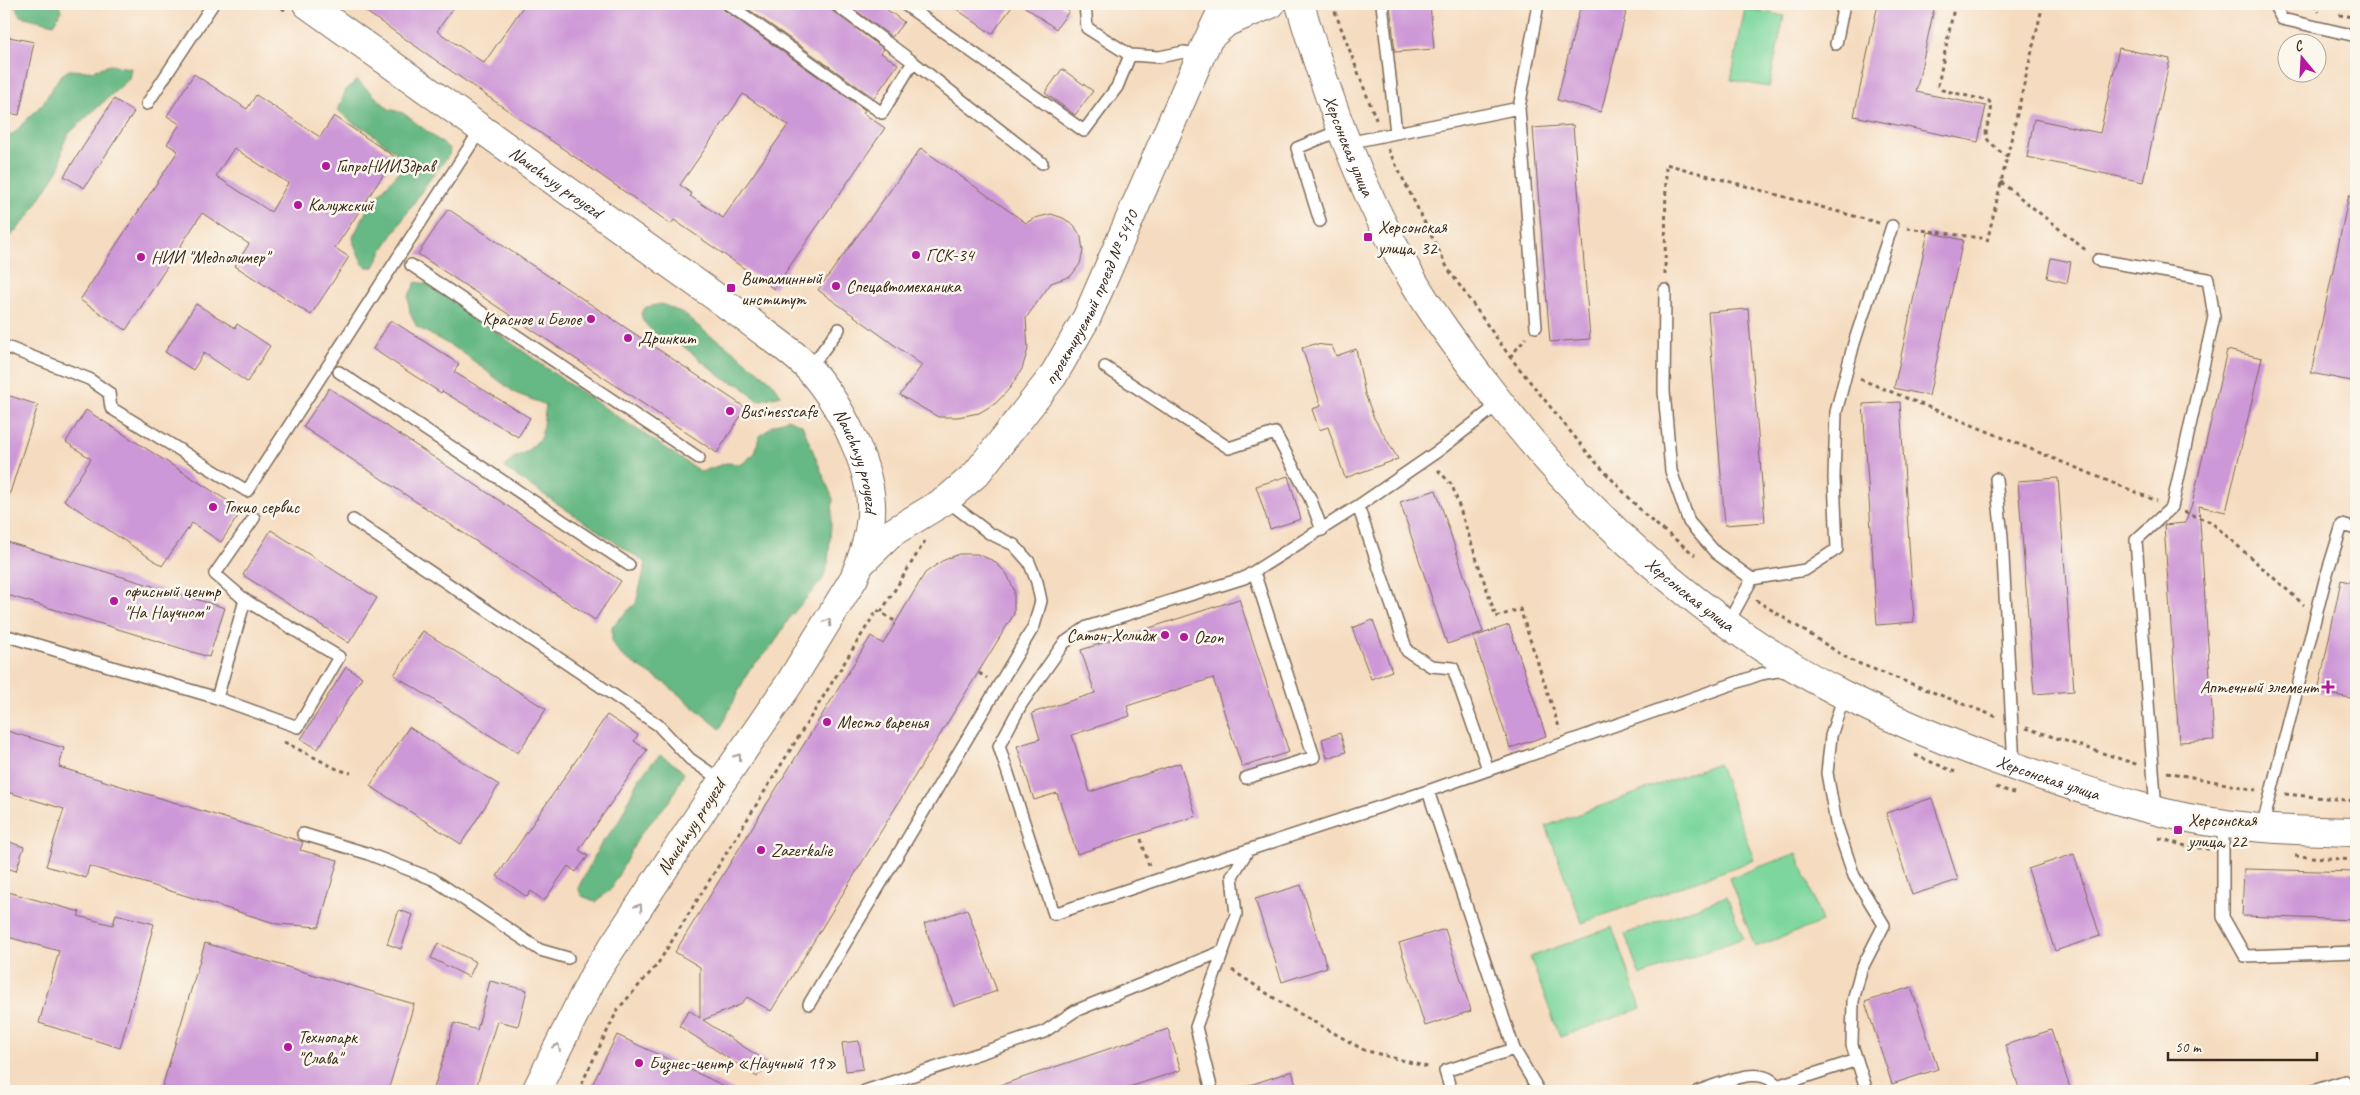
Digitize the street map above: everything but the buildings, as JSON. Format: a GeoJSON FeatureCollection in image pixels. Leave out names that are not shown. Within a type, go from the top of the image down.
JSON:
{"type":"FeatureCollection","features":[{"type":"Feature","properties":{"kind":"street","name":"Nauchnyy proyezd"},"geometry":{"type":"LineString","coordinates":[[307,4],[748,320],[809,369],[841,412],[862,464],[869,494],[871,522],[860,564],[820,636],[594,975],[536,1091]]}},
{"type":"Feature","properties":{"kind":"street","name":"проектируемый проезд № 5470"},"geometry":{"type":"LineString","coordinates":[[860,564],[893,532],[930,509],[976,474],[1053,376],[1087,317],[1204,47],[1225,4]]}},
{"type":"Feature","properties":{"kind":"street","name":"проектируемый проезд № 5470"},"geometry":{"type":"LineString","coordinates":[[1204,47],[1227,22],[1271,4]]}},
{"type":"Feature","properties":{"kind":"street","name":"Херсонская улица"},"geometry":{"type":"LineString","coordinates":[[1300,4],[1324,85],[1343,136],[1375,209],[1409,274],[1454,343],[1500,404],[1559,474],[1613,528],[1728,624],[1804,673],[1844,695],[1935,737],[2014,767],[2156,812],[2223,824],[2262,828],[2356,832]]}},
{"type":"Feature","properties":{"kind":"street"},"geometry":{"type":"LineString","coordinates":[[869,494],[880,506],[894,514],[930,509]]}},
{"type":"Feature","properties":{"kind":"lane"},"geometry":{"type":"LineString","coordinates":[[147,104],[213,4]]}},
{"type":"Feature","properties":{"kind":"lane"},"geometry":{"type":"LineString","coordinates":[[728,4],[882,113],[913,62]]}},
{"type":"Feature","properties":{"kind":"lane"},"geometry":{"type":"LineString","coordinates":[[835,4],[913,62],[1042,163]]}},
{"type":"Feature","properties":{"kind":"lane"},"geometry":{"type":"LineString","coordinates":[[904,4],[1084,131],[1116,87],[1130,55]]}},
{"type":"Feature","properties":{"kind":"lane"},"geometry":{"type":"LineString","coordinates":[[1085,4],[1088,28],[1130,55],[1159,57],[1204,47]]}},
{"type":"Feature","properties":{"kind":"lane"},"geometry":{"type":"LineString","coordinates":[[1382,4],[1396,132]]}},
{"type":"Feature","properties":{"kind":"lane"},"geometry":{"type":"LineString","coordinates":[[1536,327],[1519,108],[1538,4]]}},
{"type":"Feature","properties":{"kind":"lane"},"geometry":{"type":"LineString","coordinates":[[1836,44],[1844,4]]}},
{"type":"Feature","properties":{"kind":"lane"},"geometry":{"type":"LineString","coordinates":[[2274,4],[2282,19],[2356,36]]}},
{"type":"Feature","properties":{"kind":"lane"},"geometry":{"type":"LineString","coordinates":[[1320,221],[1297,148],[1343,136],[1382,136],[1519,108]]}},
{"type":"Feature","properties":{"kind":"lane"},"geometry":{"type":"LineString","coordinates":[[4,346],[89,379],[108,393],[111,408],[247,491],[481,129]]}},
{"type":"Feature","properties":{"kind":"lane"},"geometry":{"type":"LineString","coordinates":[[1665,290],[1664,391],[1671,471],[1689,522],[1716,553],[1752,579],[1805,570],[1837,549],[1834,478],[1836,412],[1892,226]]}},
{"type":"Feature","properties":{"kind":"lane"},"geometry":{"type":"LineString","coordinates":[[2098,260],[2208,279],[2214,317],[2172,507],[2136,540],[2156,812]]}},
{"type":"Feature","properties":{"kind":"lane"},"geometry":{"type":"LineString","coordinates":[[410,265],[699,458]]}},
{"type":"Feature","properties":{"kind":"lane"},"geometry":{"type":"LineString","coordinates":[[809,369],[839,329]]}},
{"type":"Feature","properties":{"kind":"lane"},"geometry":{"type":"LineString","coordinates":[[1105,367],[1229,448],[1275,433],[1310,498],[1322,530]]}},
{"type":"Feature","properties":{"kind":"lane"},"geometry":{"type":"LineString","coordinates":[[339,372],[629,566]]}},
{"type":"Feature","properties":{"kind":"lane"},"geometry":{"type":"LineString","coordinates":[[1500,404],[1358,506],[1244,578],[1087,626],[1064,643],[1022,703],[999,746],[1054,914],[1428,791],[1761,674],[1777,671],[1804,673]]}},
{"type":"Feature","properties":{"kind":"lane"},"geometry":{"type":"LineString","coordinates":[[1996,479],[2002,537],[2014,767]]}},
{"type":"Feature","properties":{"kind":"lane"},"geometry":{"type":"LineString","coordinates":[[1358,506],[1407,651],[1431,666],[1453,668],[1488,770]]}},
{"type":"Feature","properties":{"kind":"lane"},"geometry":{"type":"LineString","coordinates":[[809,1004],[1034,626],[1041,601],[1037,582],[1028,562],[1014,544],[930,509]]}},
{"type":"Feature","properties":{"kind":"lane"},"geometry":{"type":"LineString","coordinates":[[4,635],[217,698],[298,727],[339,657],[245,600],[215,574],[254,518]]}},
{"type":"Feature","properties":{"kind":"lane"},"geometry":{"type":"LineString","coordinates":[[353,520],[658,725],[690,759],[722,781]]}},
{"type":"Feature","properties":{"kind":"lane"},"geometry":{"type":"LineString","coordinates":[[2262,828],[2316,616],[2342,525],[2356,530]]}},
{"type":"Feature","properties":{"kind":"lane"},"geometry":{"type":"LineString","coordinates":[[1246,778],[1314,757],[1254,572]]}},
{"type":"Feature","properties":{"kind":"lane"},"geometry":{"type":"LineString","coordinates":[[1728,624],[1752,579]]}},
{"type":"Feature","properties":{"kind":"lane"},"geometry":{"type":"LineString","coordinates":[[217,698],[245,600]]}},
{"type":"Feature","properties":{"kind":"lane"},"geometry":{"type":"LineString","coordinates":[[1844,695],[1831,736],[1827,773],[1828,781],[1836,823],[1854,876],[1884,926],[1861,970],[1853,1001],[1852,1045],[1867,1091]]}},
{"type":"Feature","properties":{"kind":"lane"},"geometry":{"type":"LineString","coordinates":[[1428,791],[1514,1049],[1539,1091]]}},
{"type":"Feature","properties":{"kind":"lane"},"geometry":{"type":"LineString","coordinates":[[2223,824],[2223,917],[2245,956],[2356,952]]}},
{"type":"Feature","properties":{"kind":"lane"},"geometry":{"type":"LineString","coordinates":[[302,834],[366,853],[433,879],[540,950],[568,958]]}},
{"type":"Feature","properties":{"kind":"lane"},"geometry":{"type":"LineString","coordinates":[[1212,1091],[1196,1027],[1236,915],[1232,876],[1248,850]]}},
{"type":"Feature","properties":{"kind":"lane"},"geometry":{"type":"LineString","coordinates":[[865,1091],[1044,1032],[1075,1011],[1221,956]]}},
{"type":"Feature","properties":{"kind":"lane"},"geometry":{"type":"LineString","coordinates":[[1451,1091],[1445,1072],[1514,1049]]}},
{"type":"Feature","properties":{"kind":"lane"},"geometry":{"type":"LineString","coordinates":[[1698,1091],[1745,1076],[1758,1075],[1768,1078],[1779,1089],[1857,1060]]}},
{"type":"Feature","properties":{"kind":"lane"},"geometry":{"type":"LineString","coordinates":[[2313,1091],[2345,1081],[2349,1091]]}},
{"type":"Feature","properties":{"kind":"path"},"geometry":{"type":"LineString","coordinates":[[1332,4],[1382,136],[1448,269],[1510,357],[1591,457],[1648,518],[1700,559]]}},
{"type":"Feature","properties":{"kind":"path"},"geometry":{"type":"LineString","coordinates":[[1953,4],[1954,8],[1938,85],[1942,90],[1989,101],[1991,109],[1987,137],[2007,157]]}},
{"type":"Feature","properties":{"kind":"path"},"geometry":{"type":"LineString","coordinates":[[1665,290],[1666,164],[1892,226],[1988,240],[2042,4]]}},
{"type":"Feature","properties":{"kind":"path"},"geometry":{"type":"LineString","coordinates":[[2001,182],[2098,260]]}},
{"type":"Feature","properties":{"kind":"path"},"geometry":{"type":"LineString","coordinates":[[1510,357],[1536,327]]}},
{"type":"Feature","properties":{"kind":"path"},"geometry":{"type":"LineString","coordinates":[[1846,374],[2211,522],[2316,616]]}},
{"type":"Feature","properties":{"kind":"path"},"geometry":{"type":"LineString","coordinates":[[1427,458],[1452,485],[1496,617],[1520,609],[1564,744]]}},
{"type":"Feature","properties":{"kind":"path"},"geometry":{"type":"LineString","coordinates":[[881,612],[926,539],[930,509]]}},
{"type":"Feature","properties":{"kind":"path"},"geometry":{"type":"LineString","coordinates":[[1745,594],[1850,660],[2011,723],[2153,770],[2271,793],[2356,801]]}},
{"type":"Feature","properties":{"kind":"path"},"geometry":{"type":"LineString","coordinates":[[578,1091],[618,1009],[656,965],[877,610],[896,622]]}},
{"type":"Feature","properties":{"kind":"path"},"geometry":{"type":"LineString","coordinates":[[284,742],[339,770],[351,772]]}},
{"type":"Feature","properties":{"kind":"path"},"geometry":{"type":"LineString","coordinates":[[1141,839],[1154,881]]}},
{"type":"Feature","properties":{"kind":"path"},"geometry":{"type":"LineString","coordinates":[[1221,956],[1286,1006],[1364,1050],[1445,1072]]}},
{"type":"Feature","properties":{"kind":"green space"},"geometry":{"type":"Polygon","coordinates":[[[14,4],[59,4],[61,11],[54,24],[20,16],[14,4]]]}},
{"type":"Feature","properties":{"kind":"green space"},"geometry":{"type":"Polygon","coordinates":[[[1745,8],[1784,16],[1769,87],[1731,80],[1745,8]]]}},
{"type":"Feature","properties":{"kind":"green space"},"geometry":{"type":"Polygon","coordinates":[[[110,65],[131,68],[129,79],[69,133],[63,145],[60,167],[28,217],[4,244],[4,140],[14,133],[43,103],[60,76],[69,70],[91,71],[110,65]]]}},
{"type":"Feature","properties":{"kind":"green space"},"geometry":{"type":"Polygon","coordinates":[[[357,80],[389,109],[403,113],[450,149],[449,155],[427,183],[383,249],[374,267],[367,267],[362,263],[353,237],[370,204],[399,172],[404,159],[366,129],[354,124],[338,110],[346,90],[357,80]]]}},
{"type":"Feature","properties":{"kind":"green space"},"geometry":{"type":"Polygon","coordinates":[[[416,282],[431,285],[566,382],[701,472],[726,463],[742,464],[755,453],[759,437],[772,426],[787,419],[802,425],[833,499],[828,564],[823,579],[790,617],[773,645],[749,670],[720,729],[666,684],[622,656],[612,643],[612,626],[636,603],[646,563],[504,468],[512,459],[526,452],[541,438],[546,405],[515,393],[462,352],[417,327],[410,313],[408,297],[416,282]]]}},
{"type":"Feature","properties":{"kind":"green space"},"geometry":{"type":"Polygon","coordinates":[[[662,304],[684,314],[709,335],[723,343],[771,381],[781,395],[758,401],[740,385],[724,379],[678,342],[654,333],[643,321],[641,313],[646,307],[662,304]]]}},
{"type":"Feature","properties":{"kind":"green space"},"geometry":{"type":"Polygon","coordinates":[[[660,755],[684,773],[671,799],[639,836],[611,889],[596,902],[582,896],[578,888],[601,844],[619,821],[639,777],[660,755]]]}},
{"type":"Feature","properties":{"kind":"green space"},"geometry":{"type":"Polygon","coordinates":[[[1718,763],[1754,860],[1582,923],[1546,826],[1718,763]]]}},
{"type":"Feature","properties":{"kind":"green space"},"geometry":{"type":"Polygon","coordinates":[[[1797,853],[1822,922],[1755,947],[1729,878],[1797,853]]]}},
{"type":"Feature","properties":{"kind":"green space"},"geometry":{"type":"Polygon","coordinates":[[[1727,896],[1743,938],[1640,976],[1625,934],[1727,896]]]}},
{"type":"Feature","properties":{"kind":"green space"},"geometry":{"type":"Polygon","coordinates":[[[1612,927],[1641,1008],[1560,1037],[1530,957],[1612,927]]]}},
{"type":"Feature","properties":{"kind":"place","name":"ГипроНИИЗдрав"},"geometry":{"type":"Point","coordinates":[326,166]}},
{"type":"Feature","properties":{"kind":"place","name":"Калужский"},"geometry":{"type":"Point","coordinates":[298,205]}},
{"type":"Feature","properties":{"kind":"place","name":"Херсонская улица, 32"},"geometry":{"type":"Point","coordinates":[1368,237]}},
{"type":"Feature","properties":{"kind":"place","name":"ГСК-34"},"geometry":{"type":"Point","coordinates":[916,255]}},
{"type":"Feature","properties":{"kind":"place","name":"НИИ \"Медполимер\""},"geometry":{"type":"Point","coordinates":[141,257]}},
{"type":"Feature","properties":{"kind":"place","name":"Спецавтомеханика"},"geometry":{"type":"Point","coordinates":[836,286]}},
{"type":"Feature","properties":{"kind":"place","name":"Витаминный институт"},"geometry":{"type":"Point","coordinates":[731,288]}},
{"type":"Feature","properties":{"kind":"place","name":"Красное и Белое"},"geometry":{"type":"Point","coordinates":[591,319]}},
{"type":"Feature","properties":{"kind":"place","name":"Дринкит"},"geometry":{"type":"Point","coordinates":[628,338]}},
{"type":"Feature","properties":{"kind":"place","name":"Businesscafe"},"geometry":{"type":"Point","coordinates":[730,411]}},
{"type":"Feature","properties":{"kind":"place","name":"Токио сервис"},"geometry":{"type":"Point","coordinates":[213,507]}},
{"type":"Feature","properties":{"kind":"place","name":"офисный центр \"На Научном\""},"geometry":{"type":"Point","coordinates":[114,601]}},
{"type":"Feature","properties":{"kind":"place","name":"Сатон-Холидж"},"geometry":{"type":"Point","coordinates":[1165,635]}},
{"type":"Feature","properties":{"kind":"place","name":"Ozon"},"geometry":{"type":"Point","coordinates":[1184,637]}},
{"type":"Feature","properties":{"kind":"place","name":"Аптечный элемент"},"geometry":{"type":"Point","coordinates":[2328,687]}},
{"type":"Feature","properties":{"kind":"place","name":"Место варенья"},"geometry":{"type":"Point","coordinates":[827,722]}},
{"type":"Feature","properties":{"kind":"place","name":"Херсонская улица, 22"},"geometry":{"type":"Point","coordinates":[2178,830]}},
{"type":"Feature","properties":{"kind":"place","name":"Zazerkalie"},"geometry":{"type":"Point","coordinates":[761,850]}},
{"type":"Feature","properties":{"kind":"place","name":"Технопарк \"Слава\""},"geometry":{"type":"Point","coordinates":[288,1047]}},
{"type":"Feature","properties":{"kind":"place","name":"Бизнес-центр «Научный 19»"},"geometry":{"type":"Point","coordinates":[639,1063]}}]}
